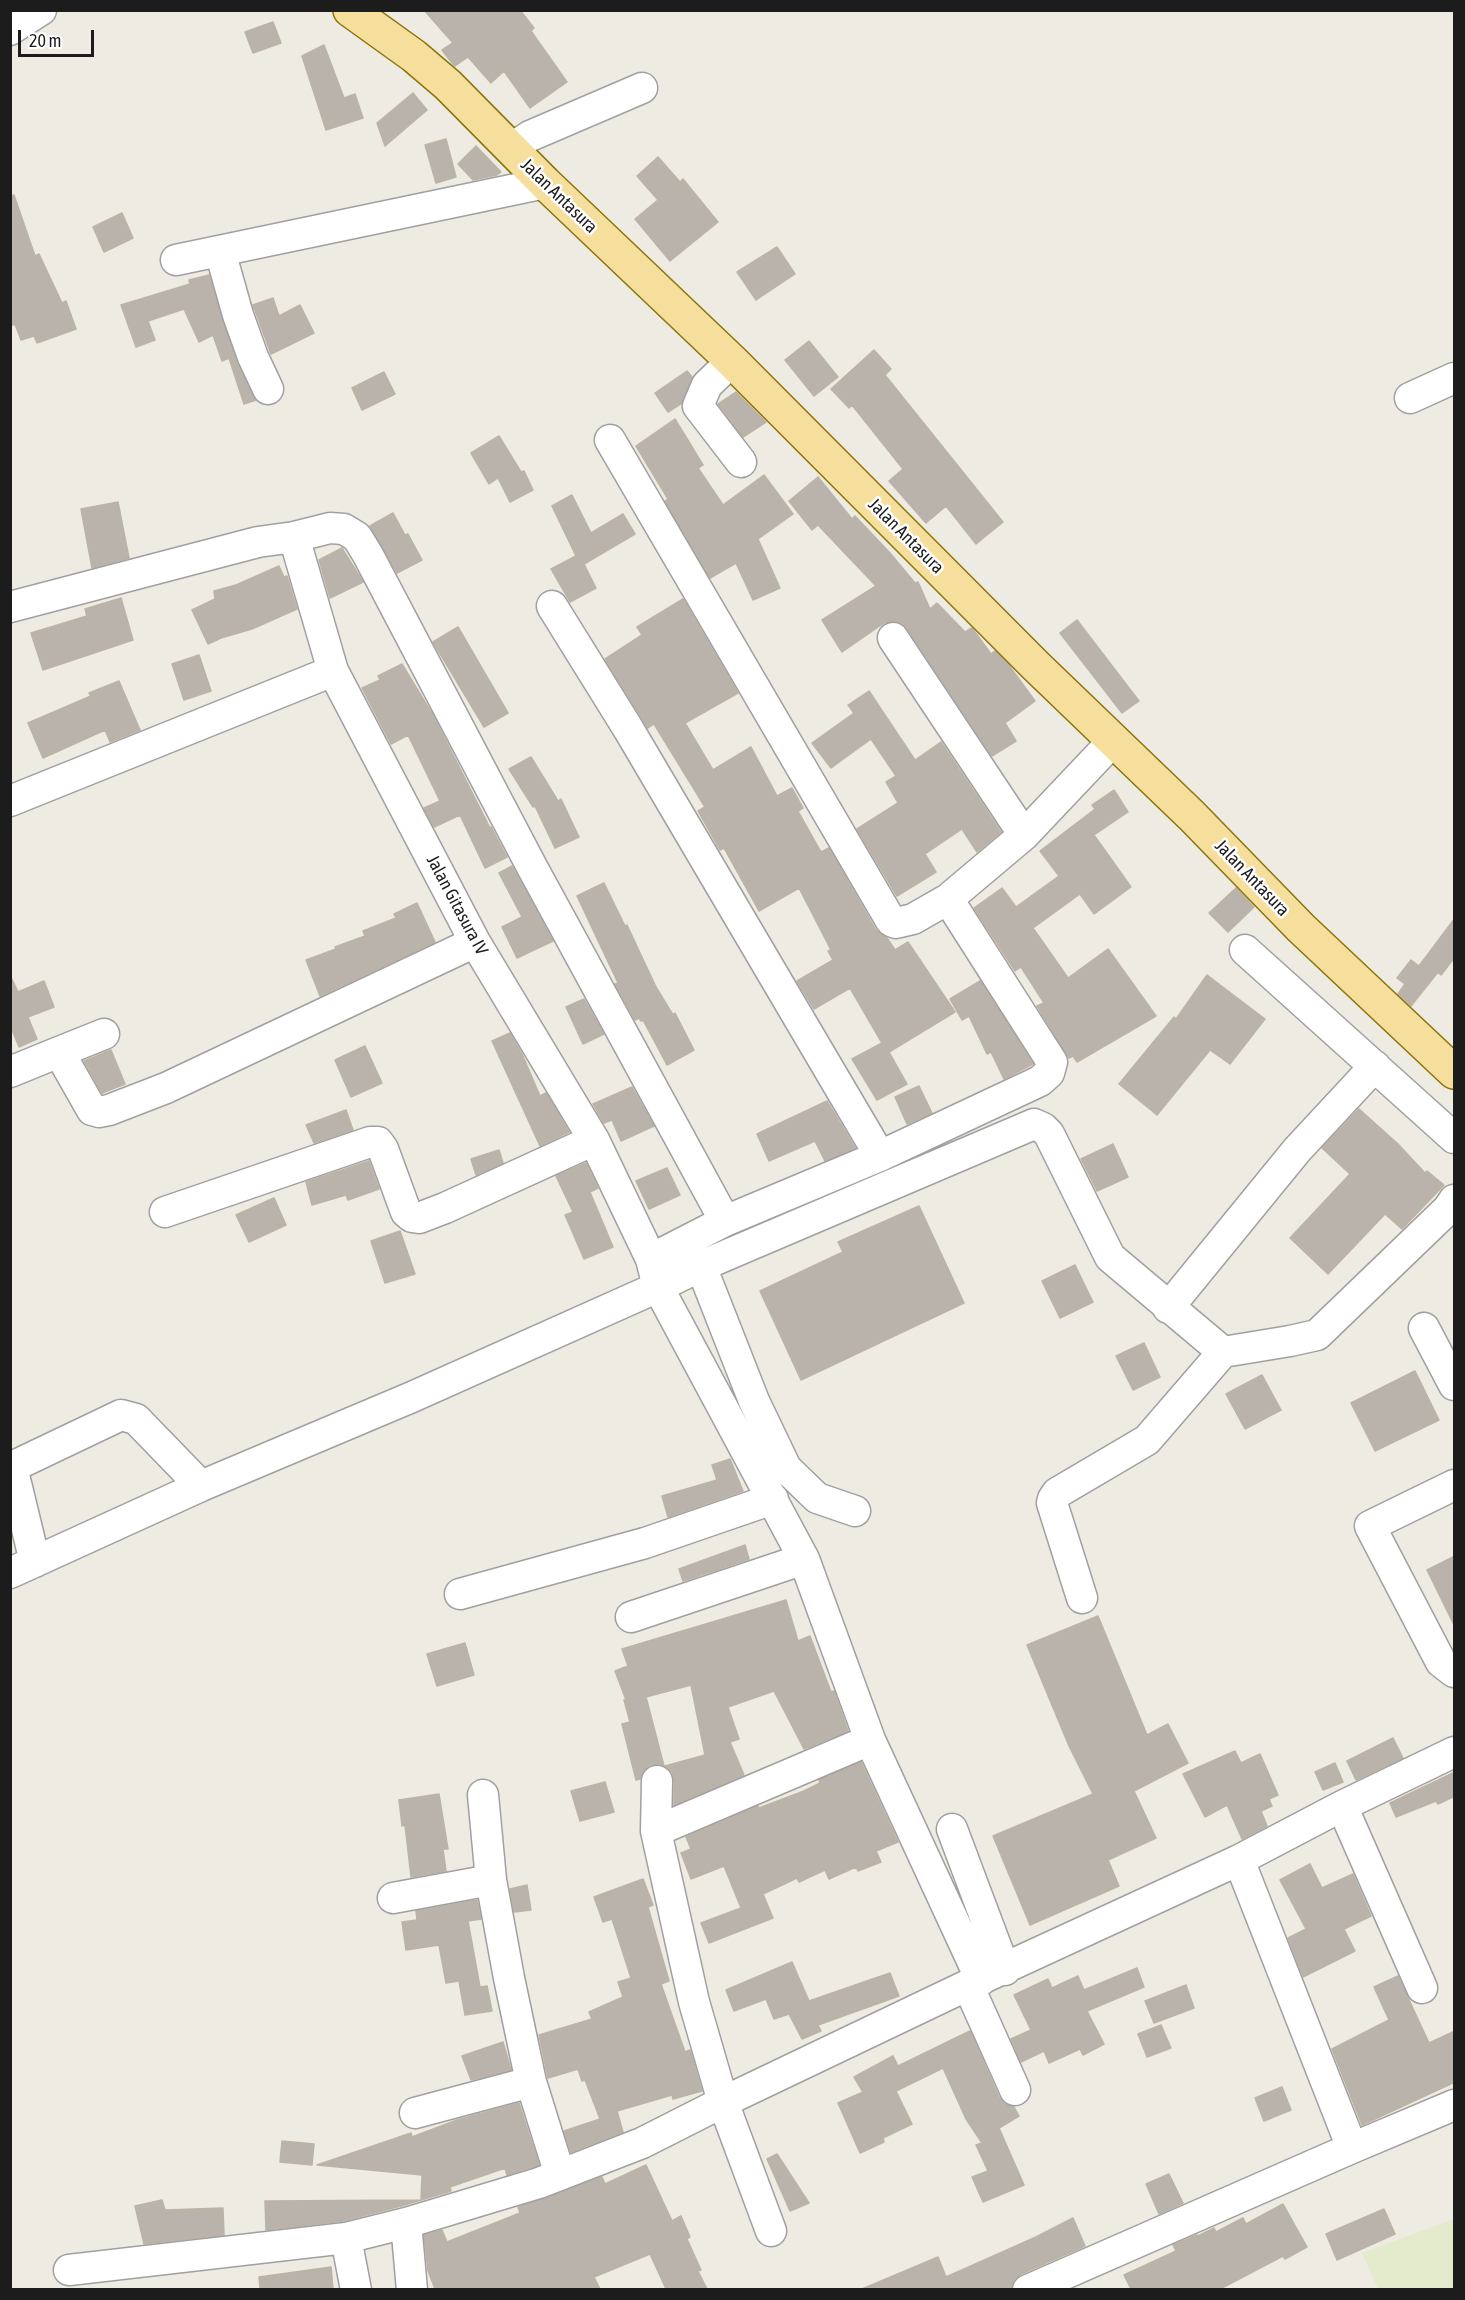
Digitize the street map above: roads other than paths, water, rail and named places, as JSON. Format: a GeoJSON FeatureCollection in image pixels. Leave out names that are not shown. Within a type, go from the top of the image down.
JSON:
{"type":"FeatureCollection","features":[{"type":"Feature","properties":{"kind":"main road","name":"Jalan Antasura"},"geometry":{"type":"LineString","coordinates":[[350,10],[414,56],[448,85],[545,183],[732,361],[1113,741],[1192,816],[1301,928],[1455,1072]]}},
{"type":"Feature","properties":{"kind":"street"},"geometry":{"type":"LineString","coordinates":[[11,29],[41,10]]}},
{"type":"Feature","properties":{"kind":"street"},"geometry":{"type":"LineString","coordinates":[[510,148],[530,136],[642,88]]}},
{"type":"Feature","properties":{"kind":"street"},"geometry":{"type":"LineString","coordinates":[[176,260],[545,183]]}},
{"type":"Feature","properties":{"kind":"street"},"geometry":{"type":"LineString","coordinates":[[220,251],[238,315],[253,357],[268,389]]}},
{"type":"Feature","properties":{"kind":"street"},"geometry":{"type":"LineString","coordinates":[[732,361],[707,386],[698,406],[741,462]]}},
{"type":"Feature","properties":{"kind":"street"},"geometry":{"type":"LineString","coordinates":[[1410,398],[1455,378]]}},
{"type":"Feature","properties":{"kind":"street"},"geometry":{"type":"LineString","coordinates":[[610,440],[891,921],[896,923],[913,919],[948,899],[1024,835],[1113,741]]}},
{"type":"Feature","properties":{"kind":"street"},"geometry":{"type":"LineString","coordinates":[[10,607],[258,542],[294,537],[330,528],[344,529],[357,537],[532,867],[725,1221]]}},
{"type":"Feature","properties":{"kind":"street","name":"Jalan Gitasura IV"},"geometry":{"type":"LineString","coordinates":[[294,537],[333,671],[475,942],[594,1140],[654,1273],[804,1559],[870,1740],[985,1978]]}},
{"type":"Feature","properties":{"kind":"street"},"geometry":{"type":"LineString","coordinates":[[552,606],[880,1156]]}},
{"type":"Feature","properties":{"kind":"street"},"geometry":{"type":"LineString","coordinates":[[893,638],[1024,835]]}},
{"type":"Feature","properties":{"kind":"street"},"geometry":{"type":"LineString","coordinates":[[10,801],[333,671]]}},
{"type":"Feature","properties":{"kind":"street"},"geometry":{"type":"LineString","coordinates":[[201,1486],[136,1419],[121,1414],[14,1466],[23,1568],[201,1486],[412,1397],[654,1273],[725,1221],[880,1156],[1040,1081],[1049,1073],[1052,1062],[948,899]]}},
{"type":"Feature","properties":{"kind":"street"},"geometry":{"type":"LineString","coordinates":[[59,1052],[92,1110],[99,1112],[109,1110],[166,1088],[475,942]]}},
{"type":"Feature","properties":{"kind":"street"},"geometry":{"type":"LineString","coordinates":[[1245,950],[1455,1138]]}},
{"type":"Feature","properties":{"kind":"street"},"geometry":{"type":"LineString","coordinates":[[10,1072],[104,1034]]}},
{"type":"Feature","properties":{"kind":"street"},"geometry":{"type":"LineString","coordinates":[[1168,1308],[1297,1150],[1375,1066]]}},
{"type":"Feature","properties":{"kind":"street"},"geometry":{"type":"LineString","coordinates":[[654,1273],[701,1266],[1034,1124],[1043,1128],[1048,1134],[1110,1257],[1223,1352]]}},
{"type":"Feature","properties":{"kind":"street"},"geometry":{"type":"LineString","coordinates":[[165,1212],[370,1142],[378,1142],[383,1149],[406,1212],[412,1217],[419,1218],[594,1140]]}},
{"type":"Feature","properties":{"kind":"street"},"geometry":{"type":"LineString","coordinates":[[1082,1598],[1053,1503],[1057,1492],[1147,1440],[1223,1352],[1317,1335],[1455,1200]]}},
{"type":"Feature","properties":{"kind":"street"},"geometry":{"type":"LineString","coordinates":[[701,1266],[754,1401],[786,1468],[817,1498],[855,1511]]}},
{"type":"Feature","properties":{"kind":"street"},"geometry":{"type":"LineString","coordinates":[[1424,1328],[1455,1385]]}},
{"type":"Feature","properties":{"kind":"street"},"geometry":{"type":"LineString","coordinates":[[1455,1485],[1370,1526],[1441,1662],[1455,1672]]}},
{"type":"Feature","properties":{"kind":"street"},"geometry":{"type":"LineString","coordinates":[[460,1594],[645,1543],[773,1499]]}},
{"type":"Feature","properties":{"kind":"street"},"geometry":{"type":"LineString","coordinates":[[631,1617],[804,1559]]}},
{"type":"Feature","properties":{"kind":"street"},"geometry":{"type":"LineString","coordinates":[[656,1831],[870,1740]]}},
{"type":"Feature","properties":{"kind":"street"},"geometry":{"type":"LineString","coordinates":[[69,2270],[346,2238],[406,2223],[560,2175],[642,2143],[723,2102],[1239,1860],[1342,1806],[1455,1752]]}},
{"type":"Feature","properties":{"kind":"street"},"geometry":{"type":"LineString","coordinates":[[657,1781],[656,1831],[694,2002],[723,2102],[771,2231]]}},
{"type":"Feature","properties":{"kind":"street"},"geometry":{"type":"LineString","coordinates":[[483,1795],[491,1880],[531,2082],[560,2175]]}},
{"type":"Feature","properties":{"kind":"street"},"geometry":{"type":"LineString","coordinates":[[1342,1806],[1422,1988]]}},
{"type":"Feature","properties":{"kind":"street"},"geometry":{"type":"LineString","coordinates":[[952,1829],[985,1978],[1015,2090]]}},
{"type":"Feature","properties":{"kind":"street"},"geometry":{"type":"LineString","coordinates":[[1239,1860],[1352,2148]]}},
{"type":"Feature","properties":{"kind":"street"},"geometry":{"type":"LineString","coordinates":[[393,1898],[491,1880]]}},
{"type":"Feature","properties":{"kind":"street"},"geometry":{"type":"LineString","coordinates":[[415,2112],[531,2082]]}},
{"type":"Feature","properties":{"kind":"street"},"geometry":{"type":"LineString","coordinates":[[1028,2289],[1455,2105]]}},
{"type":"Feature","properties":{"kind":"street"},"geometry":{"type":"LineString","coordinates":[[406,2223],[412,2289]]}},
{"type":"Feature","properties":{"kind":"street"},"geometry":{"type":"LineString","coordinates":[[346,2238],[356,2289]]}}]}
